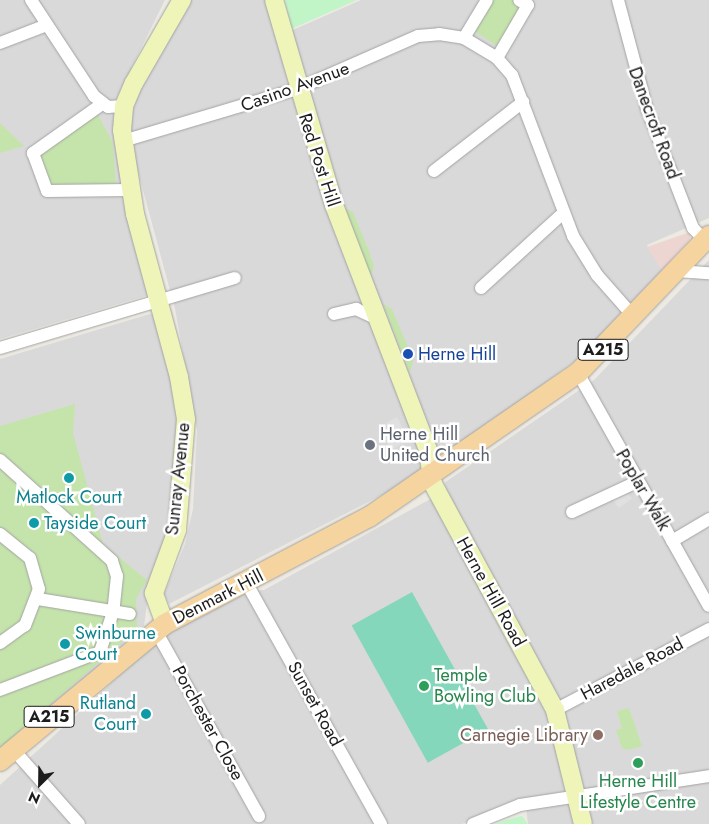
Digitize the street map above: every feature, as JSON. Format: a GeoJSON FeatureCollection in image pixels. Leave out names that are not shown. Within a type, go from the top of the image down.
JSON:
{"type":"FeatureCollection","features":[{"type":"Feature","properties":{"kind":"main road","name":"A215"},"geometry":{"type":"LineString","coordinates":[[430,476],[578,374],[707,238]]}},
{"type":"Feature","properties":{"kind":"main road","name":"Denmark Hill"},"geometry":{"type":"LineString","coordinates":[[6,754],[160,628],[247,584],[369,517],[430,476]]}},
{"type":"Feature","properties":{"kind":"street"},"geometry":{"type":"LineString","coordinates":[[31,0],[44,26],[102,104]]}},
{"type":"Feature","properties":{"kind":"street","name":"Sunray Avenue"},"geometry":{"type":"LineString","coordinates":[[160,628],[154,593],[177,530],[186,419],[129,190],[123,141],[124,106],[153,44],[182,0]]}},
{"type":"Feature","properties":{"kind":"street","name":"Red Post Hill"},"geometry":{"type":"LineString","coordinates":[[274,0],[297,89],[374,317],[428,450],[430,476]]}},
{"type":"Feature","properties":{"kind":"street"},"geometry":{"type":"LineString","coordinates":[[464,38],[487,0]]}},
{"type":"Feature","properties":{"kind":"street"},"geometry":{"type":"LineString","coordinates":[[497,58],[528,6],[519,0]]}},
{"type":"Feature","properties":{"kind":"street","name":"Danecroft Road"},"geometry":{"type":"LineString","coordinates":[[618,0],[647,109],[693,228],[707,238]]}},
{"type":"Feature","properties":{"kind":"street"},"geometry":{"type":"LineString","coordinates":[[0,43],[44,26]]}},
{"type":"Feature","properties":{"kind":"street","name":"Casino Avenue"},"geometry":{"type":"LineString","coordinates":[[123,141],[297,89],[418,36],[439,34],[464,38],[497,58],[512,75],[562,214],[596,275],[634,317]]}},
{"type":"Feature","properties":{"kind":"street"},"geometry":{"type":"LineString","coordinates":[[434,171],[523,102]]}},
{"type":"Feature","properties":{"kind":"street"},"geometry":{"type":"LineString","coordinates":[[124,106],[102,104],[33,153],[47,191],[129,190]]}},
{"type":"Feature","properties":{"kind":"street"},"geometry":{"type":"LineString","coordinates":[[481,288],[562,214]]}},
{"type":"Feature","properties":{"kind":"street"},"geometry":{"type":"LineString","coordinates":[[677,271],[709,273]]}},
{"type":"Feature","properties":{"kind":"street"},"geometry":{"type":"LineString","coordinates":[[0,348],[157,303],[235,278]]}},
{"type":"Feature","properties":{"kind":"street"},"geometry":{"type":"LineString","coordinates":[[334,314],[356,310],[374,317]]}},
{"type":"Feature","properties":{"kind":"street","name":"Poplar Walk"},"geometry":{"type":"LineString","coordinates":[[578,374],[637,482],[709,606]]}},
{"type":"Feature","properties":{"kind":"street"},"geometry":{"type":"LineString","coordinates":[[0,460],[112,561],[117,576],[113,612],[100,652],[0,690]]}},
{"type":"Feature","properties":{"kind":"street","name":"Herne Hill Road"},"geometry":{"type":"LineString","coordinates":[[430,476],[555,710],[578,796],[583,824]]}},
{"type":"Feature","properties":{"kind":"street"},"geometry":{"type":"LineString","coordinates":[[572,512],[637,482]]}},
{"type":"Feature","properties":{"kind":"street"},"geometry":{"type":"LineString","coordinates":[[672,541],[709,519]]}},
{"type":"Feature","properties":{"kind":"street"},"geometry":{"type":"LineString","coordinates":[[0,534],[30,558],[38,578],[38,599],[25,625],[0,643]]}},
{"type":"Feature","properties":{"kind":"street","name":"Sunset Road"},"geometry":{"type":"LineString","coordinates":[[247,584],[381,824]]}},
{"type":"Feature","properties":{"kind":"street"},"geometry":{"type":"LineString","coordinates":[[38,599],[130,614]]}},
{"type":"Feature","properties":{"kind":"street","name":"Porchester Close"},"geometry":{"type":"LineString","coordinates":[[160,628],[259,816]]}},
{"type":"Feature","properties":{"kind":"street","name":"Haredale Road"},"geometry":{"type":"LineString","coordinates":[[555,710],[709,629]]}},
{"type":"Feature","properties":{"kind":"street"},"geometry":{"type":"LineString","coordinates":[[6,754],[79,824]]}},
{"type":"Feature","properties":{"kind":"street"},"geometry":{"type":"LineString","coordinates":[[472,824],[507,808],[709,776]]}},
{"type":"Feature","properties":{"kind":"shaded area"},"geometry":{"type":"Polygon","coordinates":[[[0,0],[165,0],[117,97],[114,126],[152,294],[0,339],[0,0]]]}},
{"type":"Feature","properties":{"kind":"shaded area"},"geometry":{"type":"Polygon","coordinates":[[[187,0],[277,0],[286,33],[361,0],[709,0],[709,218],[647,245],[662,270],[580,357],[419,476],[169,604],[164,594],[185,544],[193,509],[197,430],[175,309],[129,138],[130,107],[187,0]]]}},
{"type":"Feature","properties":{"kind":"shaded area"},"geometry":{"type":"Polygon","coordinates":[[[690,232],[690,239],[662,270],[647,247],[690,232]]]}},
{"type":"Feature","properties":{"kind":"shaded area"},"geometry":{"type":"Polygon","coordinates":[[[709,260],[709,824],[528,824],[525,798],[462,824],[0,824],[0,785],[157,641],[204,612],[251,590],[264,590],[447,490],[444,483],[594,380],[709,260]]]}},
{"type":"Feature","properties":{"kind":"shaded area"},"geometry":{"type":"Polygon","coordinates":[[[153,313],[184,419],[173,523],[150,581],[144,626],[0,753],[0,359],[153,313]]]}},
{"type":"Feature","properties":{"kind":"shaded area"},"geometry":{"type":"Polygon","coordinates":[[[397,417],[409,440],[391,450],[383,434],[390,430],[386,423],[397,417]]]}},
{"type":"Feature","properties":{"kind":"shaded area"},"geometry":{"type":"Polygon","coordinates":[[[625,489],[632,499],[619,508],[612,498],[625,489]]]}},
{"type":"Feature","properties":{"kind":"green space"},"geometry":{"type":"Polygon","coordinates":[[[285,0],[357,0],[291,29],[285,0]]]}},
{"type":"Feature","properties":{"kind":"green space"},"geometry":{"type":"Polygon","coordinates":[[[491,0],[513,0],[525,7],[497,46],[474,31],[491,0]]]}},
{"type":"Feature","properties":{"kind":"green space"},"geometry":{"type":"Polygon","coordinates":[[[97,113],[113,143],[116,185],[50,187],[40,156],[97,113]]]}},
{"type":"Feature","properties":{"kind":"green space"},"geometry":{"type":"Polygon","coordinates":[[[0,123],[24,146],[0,153],[0,123]]]}},
{"type":"Feature","properties":{"kind":"green space"},"geometry":{"type":"Polygon","coordinates":[[[344,208],[353,212],[369,251],[374,266],[371,276],[344,208]]]}},
{"type":"Feature","properties":{"kind":"green space"},"geometry":{"type":"Polygon","coordinates":[[[383,304],[392,309],[408,347],[413,362],[410,373],[383,304]]]}},
{"type":"Feature","properties":{"kind":"green space"},"geometry":{"type":"Polygon","coordinates":[[[75,404],[73,433],[103,544],[147,580],[136,599],[137,629],[0,748],[0,426],[75,404]]]}},
{"type":"Feature","properties":{"kind":"green space","name":"Temple Bowling Club"},"geometry":{"type":"Polygon","coordinates":[[[412,592],[488,729],[428,763],[352,625],[412,592]]]}},
{"type":"Feature","properties":{"kind":"green space"},"geometry":{"type":"Polygon","coordinates":[[[629,708],[642,746],[628,750],[622,748],[616,730],[622,728],[617,711],[629,708]]]}},
{"type":"Feature","properties":{"kind":"green space"},"geometry":{"type":"Polygon","coordinates":[[[522,816],[528,824],[495,824],[506,820],[522,816]]]}},
{"type":"Feature","properties":{"kind":"place","name":"Herne Hill"},"geometry":{"type":"Point","coordinates":[408,354]}},
{"type":"Feature","properties":{"kind":"place","name":"Herne Hill United Church"},"geometry":{"type":"Point","coordinates":[370,445]}},
{"type":"Feature","properties":{"kind":"place","name":"Matlock Court"},"geometry":{"type":"Point","coordinates":[69,478]}},
{"type":"Feature","properties":{"kind":"place","name":"Tayside Court"},"geometry":{"type":"Point","coordinates":[34,523]}},
{"type":"Feature","properties":{"kind":"place","name":"Swinburne Court"},"geometry":{"type":"Point","coordinates":[65,644]}},
{"type":"Feature","properties":{"kind":"place","name":"Temple Bowling Club"},"geometry":{"type":"Point","coordinates":[424,686]}},
{"type":"Feature","properties":{"kind":"place","name":"Rutland Court"},"geometry":{"type":"Point","coordinates":[146,714]}},
{"type":"Feature","properties":{"kind":"place","name":"Carnegie Library"},"geometry":{"type":"Point","coordinates":[598,735]}},
{"type":"Feature","properties":{"kind":"place","name":"Herne Hill Lifestyle Centre"},"geometry":{"type":"Point","coordinates":[638,763]}}]}
